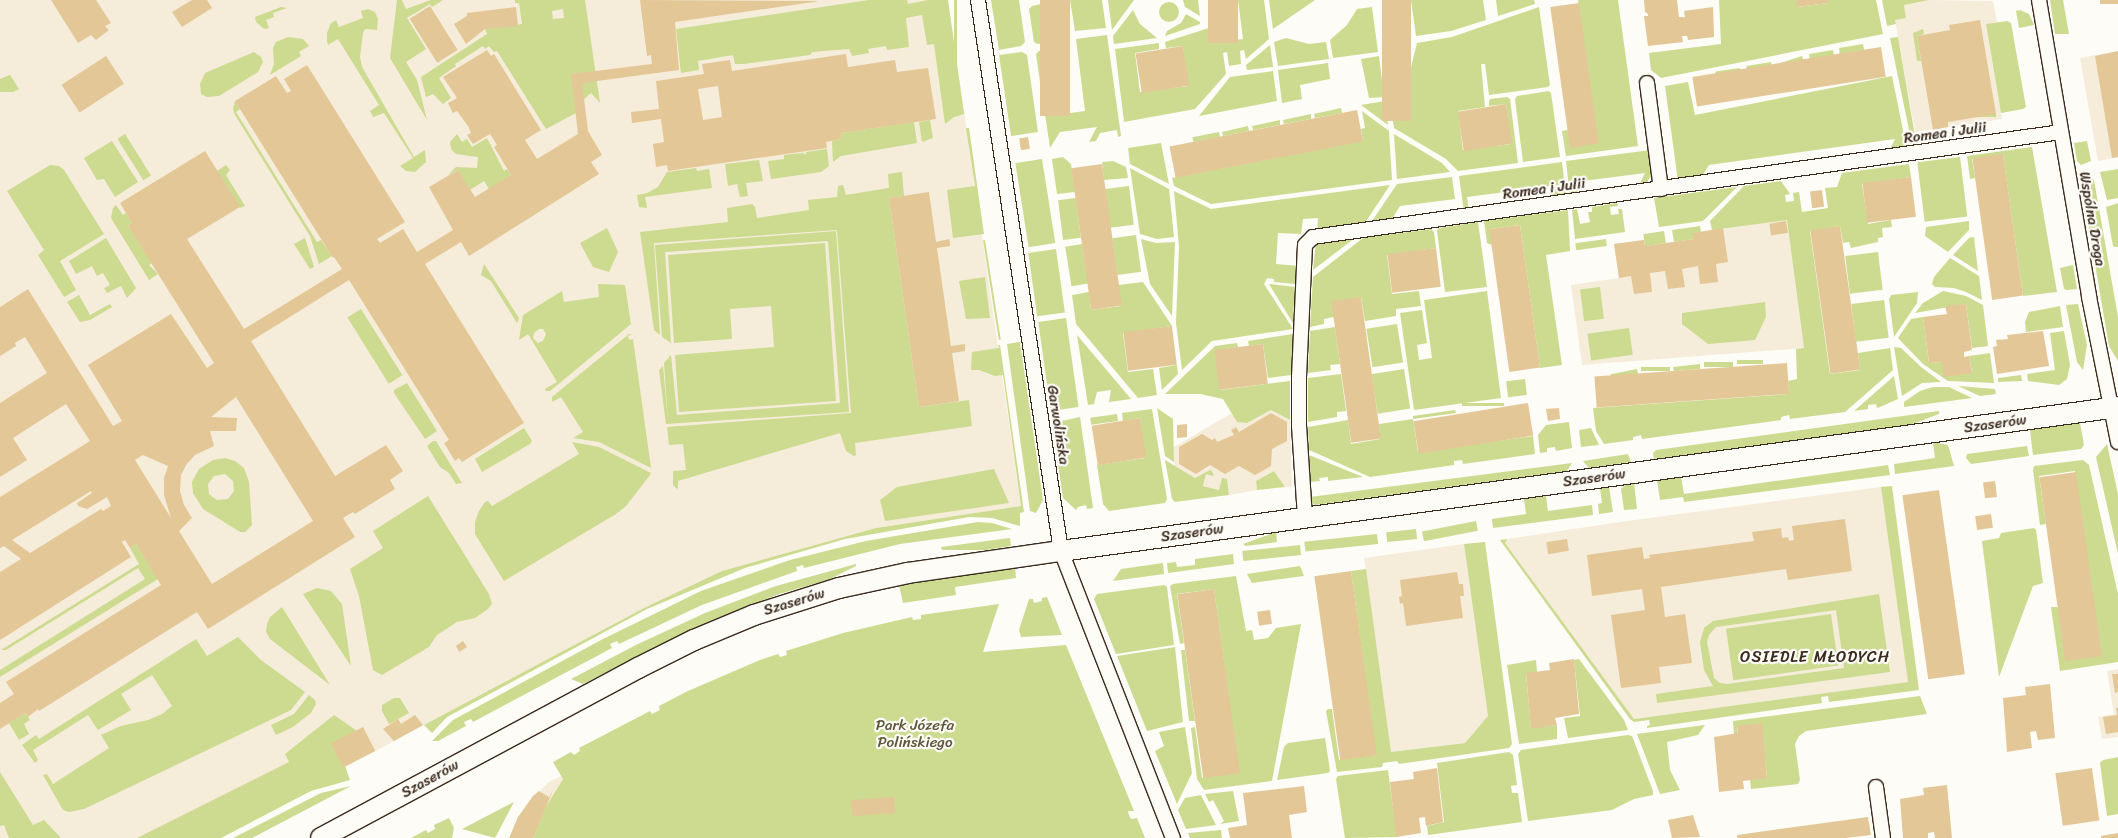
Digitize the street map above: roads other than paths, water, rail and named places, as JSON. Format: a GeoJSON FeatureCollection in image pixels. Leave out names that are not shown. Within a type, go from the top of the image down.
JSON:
{"type":"FeatureCollection","features":[{"type":"Feature","properties":{"kind":"street","name":"Garwolińska"},"geometry":{"type":"LineString","coordinates":[[978,0],[1061,551],[1173,838]]}},
{"type":"Feature","properties":{"kind":"street","name":"Wspólna Droga"},"geometry":{"type":"LineString","coordinates":[[2038,0],[2061,132],[2114,407],[2118,442]]}},
{"type":"Feature","properties":{"kind":"street"},"geometry":{"type":"LineString","coordinates":[[1647,83],[1661,190]]}},
{"type":"Feature","properties":{"kind":"street","name":"Romea i Julii"},"geometry":{"type":"LineString","coordinates":[[1305,518],[1299,426],[1299,377],[1305,245],[1310,239],[1326,234],[1661,190],[2061,132]]}},
{"type":"Feature","properties":{"kind":"street","name":"Szaserów"},"geometry":{"type":"LineString","coordinates":[[321,838],[638,668],[754,615],[839,588],[908,573],[1061,551],[2114,407]]}},
{"type":"Feature","properties":{"kind":"street"},"geometry":{"type":"LineString","coordinates":[[1876,787],[1883,838]]}},
{"type":"Feature","properties":{"kind":"district","name":"OSIEDLE MŁODYCH"},"geometry":{"type":"Point","coordinates":[1815,657]}},
{"type":"Feature","properties":{"kind":"park label","name":"Park Józefa Polińskiego"},"geometry":{"type":"Point","coordinates":[915,734]}}]}
